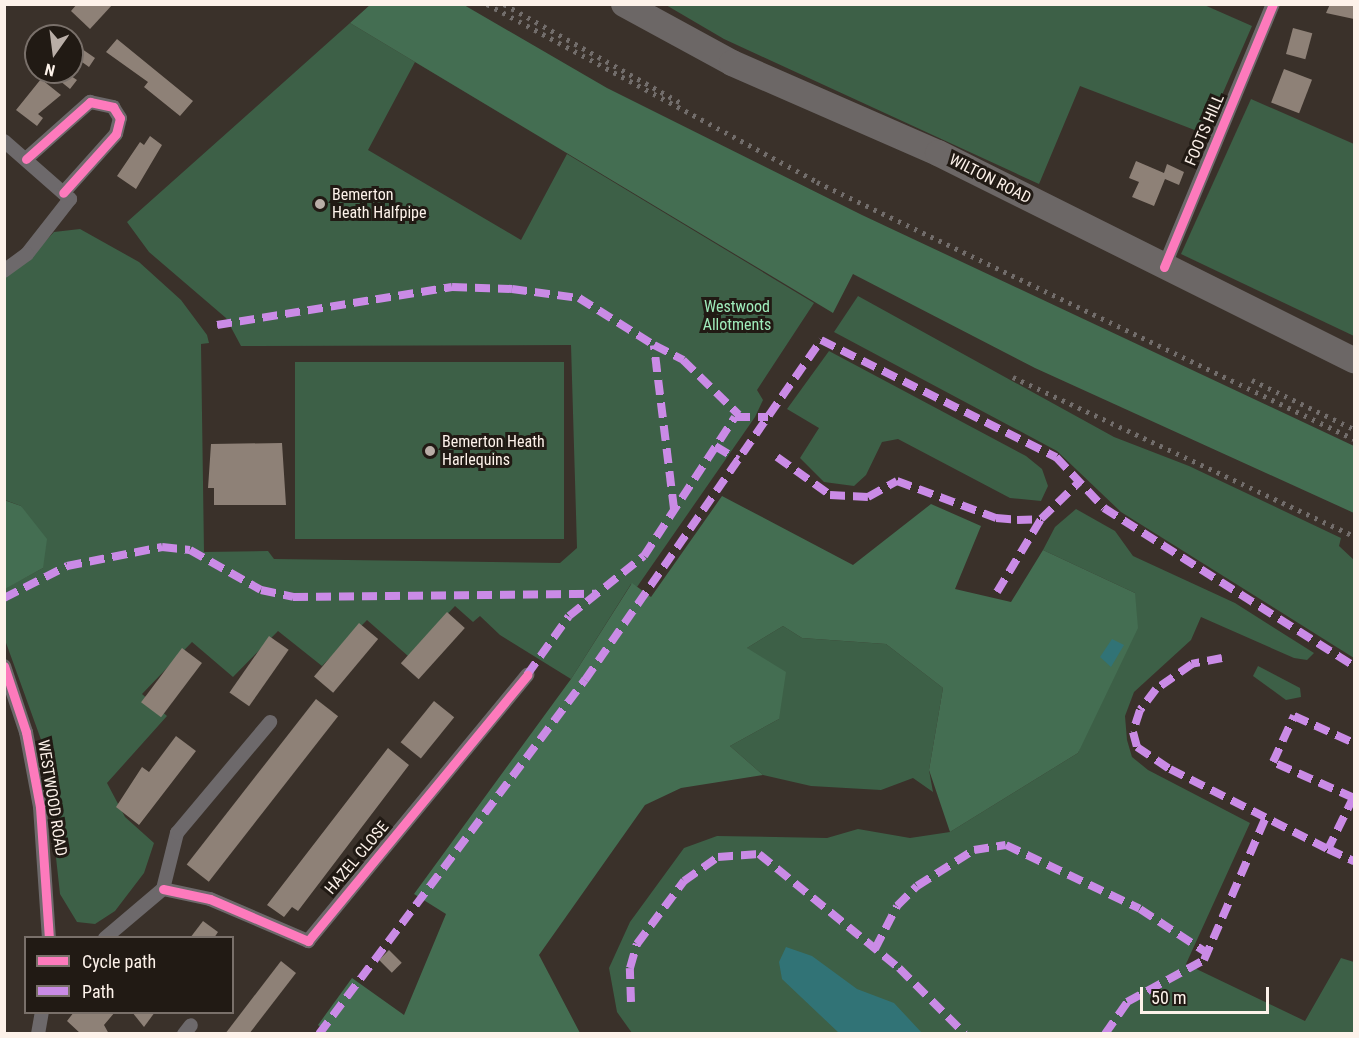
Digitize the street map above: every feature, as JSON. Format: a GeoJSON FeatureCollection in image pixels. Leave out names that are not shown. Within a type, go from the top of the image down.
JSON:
{"type":"FeatureCollection","features":[{"type":"Feature","properties":{"kind":"highway","name":"WILTON ROAD"},"geometry":{"type":"LineString","coordinates":[[624,4],[732,63],[938,153],[1354,360]]}},
{"type":"Feature","properties":{"kind":"street","name":"FOOTS HILL"},"geometry":{"type":"LineString","coordinates":[[1164,267],[1273,4]]}},
{"type":"Feature","properties":{"kind":"street"},"geometry":{"type":"LineString","coordinates":[[26,159],[90,102],[113,107],[120,118],[116,134],[63,193]]}},
{"type":"Feature","properties":{"kind":"street"},"geometry":{"type":"LineString","coordinates":[[4,141],[70,200],[27,254],[4,272]]}},
{"type":"Feature","properties":{"kind":"street","name":"WESTWOOD ROAD"},"geometry":{"type":"LineString","coordinates":[[4,666],[36,787],[49,879],[49,936]]}},
{"type":"Feature","properties":{"kind":"street","name":"HAZEL CLOSE"},"geometry":{"type":"LineString","coordinates":[[164,889],[210,899],[308,941],[527,675]]}},
{"type":"Feature","properties":{"kind":"street"},"geometry":{"type":"LineString","coordinates":[[107,936],[164,889],[177,833],[270,722]]}},
{"type":"Feature","properties":{"kind":"street"},"geometry":{"type":"LineString","coordinates":[[38,1034],[42,1014]]}},
{"type":"Feature","properties":{"kind":"green space"},"geometry":{"type":"Polygon","coordinates":[[[371,4],[464,5],[607,88],[862,215],[1354,446],[1354,513],[1035,368],[853,274],[833,313],[350,23],[371,4]]]}},
{"type":"Feature","properties":{"kind":"green space"},"geometry":{"type":"Polygon","coordinates":[[[1202,4],[1252,26],[1205,134],[1080,86],[1039,184],[724,39],[666,5],[1202,4]]]}},
{"type":"Feature","properties":{"kind":"green space","name":"Westwood Allotments"},"geometry":{"type":"Polygon","coordinates":[[[350,23],[415,62],[368,150],[521,240],[567,154],[814,303],[757,390],[763,400],[755,417],[637,587],[631,584],[571,679],[500,635],[480,616],[473,622],[455,606],[408,656],[367,620],[322,666],[278,631],[233,677],[192,642],[142,694],[167,716],[107,783],[125,817],[154,843],[144,873],[115,911],[95,924],[77,922],[60,894],[44,748],[5,640],[4,589],[43,568],[21,506],[5,500],[5,273],[25,263],[54,232],[80,229],[139,262],[181,300],[207,335],[209,343],[201,344],[204,552],[268,551],[274,559],[560,563],[577,548],[571,345],[241,346],[226,318],[149,252],[127,222],[350,23]]]}},
{"type":"Feature","properties":{"kind":"green space"},"geometry":{"type":"Polygon","coordinates":[[[1251,99],[1354,144],[1354,336],[1181,254],[1251,99]]]}},
{"type":"Feature","properties":{"kind":"green space"},"geometry":{"type":"Polygon","coordinates":[[[858,296],[1114,437],[1189,466],[1341,538],[1339,546],[1354,560],[1354,658],[1121,512],[1057,451],[834,332],[858,296]]]}},
{"type":"Feature","properties":{"kind":"green space"},"geometry":{"type":"Polygon","coordinates":[[[829,351],[1026,456],[1042,469],[1048,486],[1041,501],[1010,498],[898,439],[882,442],[866,475],[854,486],[824,482],[800,458],[819,428],[787,409],[829,351]]]}},
{"type":"Feature","properties":{"kind":"green space","name":"Bemerton Heath Harlequins"},"geometry":{"type":"Polygon","coordinates":[[[295,362],[564,362],[564,539],[295,539],[295,362]]]}},
{"type":"Feature","properties":{"kind":"green space"},"geometry":{"type":"Polygon","coordinates":[[[722,496],[853,565],[931,504],[981,526],[955,589],[1011,602],[1043,550],[1135,593],[1138,628],[1078,753],[950,832],[929,770],[943,688],[886,644],[802,638],[783,626],[747,648],[786,672],[779,719],[730,746],[763,775],[681,788],[645,805],[539,955],[580,1033],[329,1034],[318,1025],[352,978],[404,1015],[446,914],[414,894],[571,679],[632,583],[651,597],[722,496]]]}},
{"type":"Feature","properties":{"kind":"green space"},"geometry":{"type":"Polygon","coordinates":[[[4,500],[21,506],[47,539],[43,568],[5,589],[4,500]]]}},
{"type":"Feature","properties":{"kind":"green space"},"geometry":{"type":"Polygon","coordinates":[[[1076,509],[1115,531],[1133,556],[1235,603],[1314,653],[1307,660],[1294,658],[1201,617],[1191,640],[1134,692],[1125,716],[1127,740],[1132,757],[1148,770],[1250,823],[1186,964],[1305,1021],[1341,958],[1354,962],[1354,1033],[632,1033],[617,1012],[609,968],[630,922],[684,848],[717,836],[827,838],[858,829],[910,838],[950,832],[1078,753],[1135,593],[1043,550],[1055,527],[1076,509]]]}},
{"type":"Feature","properties":{"kind":"green space"},"geometry":{"type":"Polygon","coordinates":[[[783,626],[802,638],[886,644],[943,688],[929,770],[933,792],[913,778],[881,790],[811,786],[763,775],[730,746],[779,719],[747,648],[783,626]]]}},
{"type":"Feature","properties":{"kind":"green space"},"geometry":{"type":"Polygon","coordinates":[[[1258,666],[1300,688],[1301,697],[1286,700],[1253,676],[1258,666]]]}},
{"type":"Feature","properties":{"kind":"water"},"geometry":{"type":"Polygon","coordinates":[[[1112,639],[1124,645],[1111,667],[1100,657],[1112,639]]]}},
{"type":"Feature","properties":{"kind":"water"},"geometry":{"type":"Polygon","coordinates":[[[786,947],[812,956],[857,989],[894,1003],[922,1033],[839,1033],[782,979],[779,962],[786,947]]]}},
{"type":"Feature","properties":{"kind":"building"},"geometry":{"type":"Polygon","coordinates":[[[77,4],[113,4],[90,29],[71,11],[77,4]]]}},
{"type":"Feature","properties":{"kind":"building"},"geometry":{"type":"Polygon","coordinates":[[[1330,4],[1354,4],[1354,19],[1326,13],[1330,4]]]}},
{"type":"Feature","properties":{"kind":"building"},"geometry":{"type":"Polygon","coordinates":[[[1293,28],[1312,33],[1305,59],[1286,54],[1293,28]]]}},
{"type":"Feature","properties":{"kind":"building"},"geometry":{"type":"Polygon","coordinates":[[[117,39],[193,101],[180,116],[144,87],[148,82],[106,52],[117,39]]]}},
{"type":"Feature","properties":{"kind":"building"},"geometry":{"type":"Polygon","coordinates":[[[84,50],[95,58],[89,67],[84,63],[84,50]]]}},
{"type":"Feature","properties":{"kind":"building"},"geometry":{"type":"Polygon","coordinates":[[[1284,69],[1312,80],[1299,113],[1271,103],[1284,69]]]}},
{"type":"Feature","properties":{"kind":"building"},"geometry":{"type":"Polygon","coordinates":[[[37,84],[47,84],[61,95],[38,114],[43,118],[37,126],[16,110],[37,84]]]}},
{"type":"Feature","properties":{"kind":"building"},"geometry":{"type":"Polygon","coordinates":[[[64,84],[74,84],[70,89],[64,84]]]}},
{"type":"Feature","properties":{"kind":"building"},"geometry":{"type":"Polygon","coordinates":[[[150,136],[162,145],[136,189],[117,176],[140,142],[144,145],[150,136]]]}},
{"type":"Feature","properties":{"kind":"building"},"geometry":{"type":"Polygon","coordinates":[[[1136,161],[1164,173],[1167,164],[1184,172],[1179,185],[1165,179],[1154,206],[1132,197],[1139,182],[1129,178],[1136,161]]]}},
{"type":"Feature","properties":{"kind":"building"},"geometry":{"type":"Polygon","coordinates":[[[282,443],[286,505],[214,505],[214,488],[208,488],[211,444],[282,443]]]}},
{"type":"Feature","properties":{"kind":"building"},"geometry":{"type":"Polygon","coordinates":[[[447,612],[465,628],[419,679],[401,663],[447,612]]]}},
{"type":"Feature","properties":{"kind":"building"},"geometry":{"type":"Polygon","coordinates":[[[359,623],[378,639],[333,693],[314,677],[359,623]]]}},
{"type":"Feature","properties":{"kind":"building"},"geometry":{"type":"Polygon","coordinates":[[[269,636],[289,650],[249,706],[229,693],[269,636]]]}},
{"type":"Feature","properties":{"kind":"building"},"geometry":{"type":"Polygon","coordinates":[[[182,648],[202,663],[161,717],[141,702],[182,648]]]}},
{"type":"Feature","properties":{"kind":"building"},"geometry":{"type":"Polygon","coordinates":[[[316,699],[338,716],[209,882],[187,864],[316,699]]]}},
{"type":"Feature","properties":{"kind":"building"},"geometry":{"type":"Polygon","coordinates":[[[434,701],[454,717],[421,759],[401,742],[434,701]]]}},
{"type":"Feature","properties":{"kind":"building"},"geometry":{"type":"Polygon","coordinates":[[[176,736],[196,751],[139,825],[116,807],[142,767],[149,772],[176,736]]]}},
{"type":"Feature","properties":{"kind":"building"},"geometry":{"type":"Polygon","coordinates":[[[388,748],[409,765],[298,911],[292,907],[284,917],[267,905],[388,748]]]}},
{"type":"Feature","properties":{"kind":"building"},"geometry":{"type":"Polygon","coordinates":[[[203,921],[218,932],[215,936],[192,936],[203,921]]]}},
{"type":"Feature","properties":{"kind":"building"},"geometry":{"type":"Polygon","coordinates":[[[389,950],[402,963],[392,973],[379,960],[389,950]]]}},
{"type":"Feature","properties":{"kind":"building"},"geometry":{"type":"Polygon","coordinates":[[[281,961],[296,973],[249,1034],[225,1034],[281,961]]]}},
{"type":"Feature","properties":{"kind":"building"},"geometry":{"type":"Polygon","coordinates":[[[72,1014],[113,1014],[104,1025],[109,1034],[81,1034],[67,1021],[72,1014]]]}},
{"type":"Feature","properties":{"kind":"building"},"geometry":{"type":"Polygon","coordinates":[[[134,1014],[154,1014],[144,1027],[134,1014]]]}},
{"type":"Feature","properties":{"kind":"railway"},"geometry":{"type":"LineString","coordinates":[[487,4],[817,182],[1354,439]]}},
{"type":"Feature","properties":{"kind":"railway"},"geometry":{"type":"LineString","coordinates":[[504,4],[683,104]]}},
{"type":"Feature","properties":{"kind":"railway"},"geometry":{"type":"LineString","coordinates":[[1013,377],[1354,536]]}},
{"type":"Feature","properties":{"kind":"railway"},"geometry":{"type":"LineString","coordinates":[[1252,380],[1354,429]]}},
{"type":"Feature","properties":{"kind":"marked path"},"geometry":{"type":"LineString","coordinates":[[217,325],[452,287],[512,289],[579,298],[654,345]]}},
{"type":"Feature","properties":{"kind":"marked path"},"geometry":{"type":"LineString","coordinates":[[319,1034],[585,680],[821,340],[1056,457],[1104,508],[1354,666]]}},
{"type":"Feature","properties":{"kind":"marked path"},"geometry":{"type":"LineString","coordinates":[[674,509],[654,345],[683,360],[739,415]]}},
{"type":"Feature","properties":{"kind":"marked path"},"geometry":{"type":"LineString","coordinates":[[527,675],[569,616],[644,556],[735,417],[768,417]]}},
{"type":"Feature","properties":{"kind":"marked path"},"geometry":{"type":"LineString","coordinates":[[715,446],[738,460]]}},
{"type":"Feature","properties":{"kind":"marked path"},"geometry":{"type":"LineString","coordinates":[[777,457],[830,495],[868,497],[897,481],[996,518],[1017,520],[1041,519],[1079,482]]}},
{"type":"Feature","properties":{"kind":"marked path"},"geometry":{"type":"LineString","coordinates":[[997,592],[1041,519]]}},
{"type":"Feature","properties":{"kind":"marked path"},"geometry":{"type":"LineString","coordinates":[[4,598],[67,566],[162,547],[190,550],[261,590],[293,597],[596,594]]}},
{"type":"Feature","properties":{"kind":"marked path"},"geometry":{"type":"LineString","coordinates":[[1222,658],[1192,664],[1156,689],[1140,710],[1133,732],[1137,747],[1170,769],[1328,849]]}},
{"type":"Feature","properties":{"kind":"marked path"},"geometry":{"type":"LineString","coordinates":[[1354,743],[1294,716],[1273,762],[1354,798]]}},
{"type":"Feature","properties":{"kind":"marked path"},"geometry":{"type":"LineString","coordinates":[[1354,796],[1328,849],[1354,861]]}},
{"type":"Feature","properties":{"kind":"marked path"},"geometry":{"type":"LineString","coordinates":[[1105,1034],[1127,1002],[1204,960],[1266,817]]}},
{"type":"Feature","properties":{"kind":"marked path"},"geometry":{"type":"LineString","coordinates":[[875,949],[897,906],[917,886],[974,850],[1006,845],[1140,909],[1207,953]]}},
{"type":"Feature","properties":{"kind":"marked path"},"geometry":{"type":"LineString","coordinates":[[631,1002],[630,968],[637,944],[684,881],[718,857],[759,854],[899,968],[965,1034]]}},
{"type":"Feature","properties":{"kind":"cycle path"},"geometry":{"type":"LineString","coordinates":[[1164,267],[1273,4]]}},
{"type":"Feature","properties":{"kind":"cycle path"},"geometry":{"type":"LineString","coordinates":[[26,159],[90,102],[113,107],[120,118],[116,134],[63,193]]}},
{"type":"Feature","properties":{"kind":"cycle path"},"geometry":{"type":"LineString","coordinates":[[4,666],[26,732],[40,807],[49,936]]}},
{"type":"Feature","properties":{"kind":"cycle path"},"geometry":{"type":"LineString","coordinates":[[163,889],[210,899],[308,941],[527,675]]}},
{"type":"Feature","properties":{"kind":"place","name":"Bemerton Heath Halfpipe"},"geometry":{"type":"Point","coordinates":[320,204]}},
{"type":"Feature","properties":{"kind":"place","name":"Bemerton Heath Harlequins"},"geometry":{"type":"Point","coordinates":[430,451]}}]}
